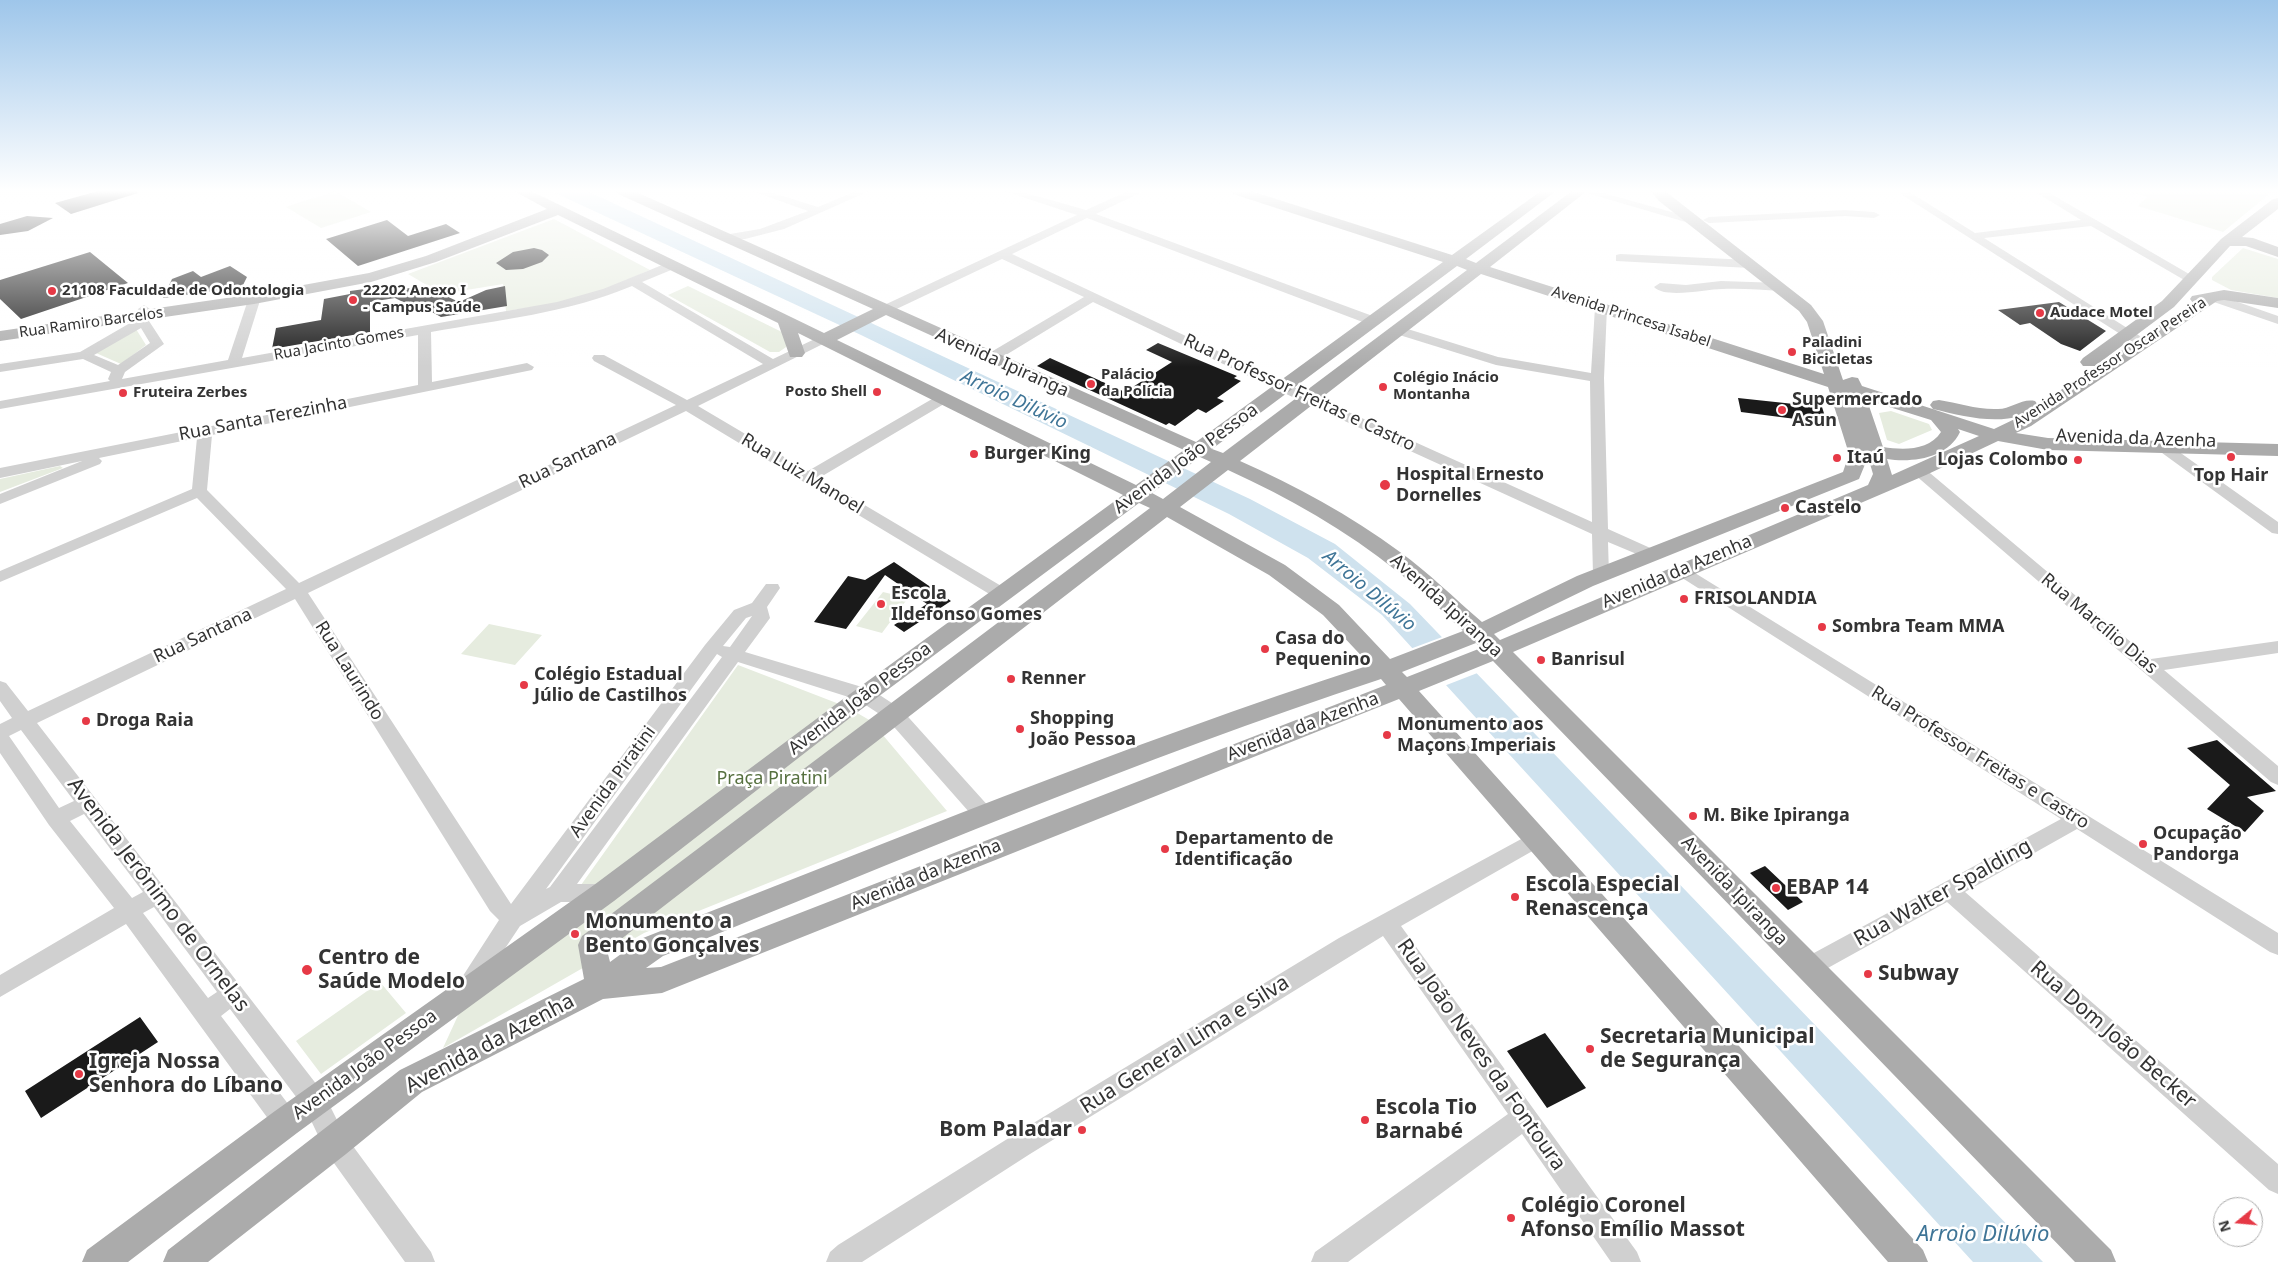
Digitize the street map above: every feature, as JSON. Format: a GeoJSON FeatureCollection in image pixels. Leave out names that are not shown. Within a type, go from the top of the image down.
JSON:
{"type":"FeatureCollection","features":[{"type":"Feature","properties":{"kind":"main road","name":"Rua Ramiro Barcelos"},"geometry":{"type":"LineString","coordinates":[[0,336],[144,315],[255,295],[363,272],[434,250]]}},
{"type":"Feature","properties":{"kind":"main road"},"geometry":{"type":"LineString","coordinates":[[641,250],[785,321],[830,337],[944,398],[1173,502],[1277,570],[1331,610],[1403,675],[1536,839],[1910,1262]]}},
{"type":"Feature","properties":{"kind":"main road","name":"Avenida Ipiranga"},"geometry":{"type":"LineString","coordinates":[[756,250],[878,313],[991,358],[1218,467],[1312,503],[1364,536],[1409,569],[1479,645],[1809,967],[2099,1262]]}},
{"type":"Feature","properties":{"kind":"main road","name":"Avenida Princesa Isabel"},"geometry":{"type":"LineString","coordinates":[[1433,250],[1843,381],[1938,418],[2001,432]]}},
{"type":"Feature","properties":{"kind":"main road","name":"Avenida Princesa Isabel"},"geometry":{"type":"LineString","coordinates":[[1436,250],[1459,258]]}},
{"type":"Feature","properties":{"kind":"main road","name":"Avenida João Pessoa"},"geometry":{"type":"LineString","coordinates":[[99,1262],[286,1122],[604,893],[865,695],[1470,250]]}},
{"type":"Feature","properties":{"kind":"main road","name":"Avenida João Pessoa"},"geometry":{"type":"LineString","coordinates":[[600,986],[592,945],[1502,250]]}},
{"type":"Feature","properties":{"kind":"main road"},"geometry":{"type":"LineString","coordinates":[[1734,250],[1805,308],[1815,321],[1876,451],[1883,474],[1876,489]]}},
{"type":"Feature","properties":{"kind":"main road"},"geometry":{"type":"LineString","coordinates":[[1743,250],[1806,294],[1822,309],[1831,325],[1843,381]]}},
{"type":"Feature","properties":{"kind":"main road","name":"Avenida Professor Oscar Pereira"},"geometry":{"type":"LineString","coordinates":[[1921,402],[1990,414],[2018,413],[2168,304],[2218,250]]}},
{"type":"Feature","properties":{"kind":"main road","name":"Avenida Princesa Isabel"},"geometry":{"type":"LineString","coordinates":[[1482,265],[1601,307],[1843,381],[1921,402],[2001,432]]}},
{"type":"Feature","properties":{"kind":"main road"},"geometry":{"type":"LineString","coordinates":[[2195,274],[2204,284],[2232,296]]}},
{"type":"Feature","properties":{"kind":"main road"},"geometry":{"type":"LineString","coordinates":[[2168,304],[2232,296],[2278,303]]}},
{"type":"Feature","properties":{"kind":"main road","name":"Avenida Professor Oscar Pereira"},"geometry":{"type":"LineString","coordinates":[[2001,432],[2024,422],[2212,297]]}},
{"type":"Feature","properties":{"kind":"main road","name":"Rua Santana"},"geometry":{"type":"LineString","coordinates":[[830,337],[878,313]]}},
{"type":"Feature","properties":{"kind":"main road","name":"Rua Ramiro Barcelos"},"geometry":{"type":"LineString","coordinates":[[0,328],[144,315]]}},
{"type":"Feature","properties":{"kind":"main road"},"geometry":{"type":"LineString","coordinates":[[785,321],[794,353]]}},
{"type":"Feature","properties":{"kind":"main road","name":"Avenida da Azenha"},"geometry":{"type":"LineString","coordinates":[[1479,645],[1600,575],[1852,476],[1860,454],[1843,381]]}},
{"type":"Feature","properties":{"kind":"main road"},"geometry":{"type":"LineString","coordinates":[[1876,451],[1909,455],[1943,443],[1950,438],[1951,432],[1938,418]]}},
{"type":"Feature","properties":{"kind":"main road","name":"Avenida da Azenha"},"geometry":{"type":"LineString","coordinates":[[600,986],[662,980],[1403,675],[1682,570],[1919,471],[2001,432],[2042,436],[2278,444]]}},
{"type":"Feature","properties":{"kind":"main road","name":"Avenida da Azenha"},"geometry":{"type":"LineString","coordinates":[[2001,432],[2048,444],[2278,450]]}},
{"type":"Feature","properties":{"kind":"main road","name":"Avenida da Azenha"},"geometry":{"type":"LineString","coordinates":[[335,1143],[411,1081],[600,986],[653,947],[984,815],[1256,711],[1403,675]]}},
{"type":"Feature","properties":{"kind":"main road"},"geometry":{"type":"LineString","coordinates":[[180,1262],[335,1143]]}},
{"type":"Feature","properties":{"kind":"street","name":"Rua Santana"},"geometry":{"type":"LineString","coordinates":[[878,313],[1011,250]]}},
{"type":"Feature","properties":{"kind":"street"},"geometry":{"type":"LineString","coordinates":[[1182,250],[1373,321]]}},
{"type":"Feature","properties":{"kind":"street"},"geometry":{"type":"LineString","coordinates":[[1996,250],[2069,299],[2144,343]]}},
{"type":"Feature","properties":{"kind":"street"},"geometry":{"type":"LineString","coordinates":[[2148,250],[2195,274]]}},
{"type":"Feature","properties":{"kind":"street","name":"Rua Professor Freitas e Castro"},"geometry":{"type":"LineString","coordinates":[[1002,254],[1308,399],[1601,530],[1651,555]]}},
{"type":"Feature","properties":{"kind":"street"},"geometry":{"type":"LineString","coordinates":[[1620,258],[1750,264]]}},
{"type":"Feature","properties":{"kind":"street","name":"Rua Jacinto Gomes"},"geometry":{"type":"LineString","coordinates":[[0,405],[577,302],[672,265]]}},
{"type":"Feature","properties":{"kind":"street"},"geometry":{"type":"LineString","coordinates":[[632,281],[773,364]]}},
{"type":"Feature","properties":{"kind":"street"},"geometry":{"type":"LineString","coordinates":[[1660,287],[1686,289],[1721,285],[1781,287]]}},
{"type":"Feature","properties":{"kind":"street"},"geometry":{"type":"LineString","coordinates":[[234,363],[255,295]]}},
{"type":"Feature","properties":{"kind":"street"},"geometry":{"type":"LineString","coordinates":[[991,358],[1093,297]]}},
{"type":"Feature","properties":{"kind":"street"},"geometry":{"type":"LineString","coordinates":[[2212,297],[2278,320]]}},
{"type":"Feature","properties":{"kind":"street"},"geometry":{"type":"LineString","coordinates":[[1600,575],[1601,530],[1597,378],[1601,307]]}},
{"type":"Feature","properties":{"kind":"street"},"geometry":{"type":"LineString","coordinates":[[0,368],[84,355],[144,315],[157,344],[119,370],[113,384]]}},
{"type":"Feature","properties":{"kind":"street"},"geometry":{"type":"LineString","coordinates":[[424,329],[425,387]]}},
{"type":"Feature","properties":{"kind":"street"},"geometry":{"type":"LineString","coordinates":[[1398,330],[1496,361],[1597,378]]}},
{"type":"Feature","properties":{"kind":"street","name":"Rua Santana"},"geometry":{"type":"LineString","coordinates":[[0,732],[830,337]]}},
{"type":"Feature","properties":{"kind":"street"},"geometry":{"type":"LineString","coordinates":[[755,355],[794,353]]}},
{"type":"Feature","properties":{"kind":"street"},"geometry":{"type":"LineString","coordinates":[[84,355],[119,370]]}},
{"type":"Feature","properties":{"kind":"street","name":"Rua Luiz Manoel"},"geometry":{"type":"LineString","coordinates":[[599,358],[686,405],[1002,594]]}},
{"type":"Feature","properties":{"kind":"street","name":"Rua Santa Terezinha"},"geometry":{"type":"LineString","coordinates":[[0,473],[205,430],[527,367]]}},
{"type":"Feature","properties":{"kind":"street"},"geometry":{"type":"LineString","coordinates":[[808,478],[944,398]]}},
{"type":"Feature","properties":{"kind":"street"},"geometry":{"type":"LineString","coordinates":[[0,577],[199,492],[205,430]]}},
{"type":"Feature","properties":{"kind":"street"},"geometry":{"type":"LineString","coordinates":[[0,499],[137,444]]}},
{"type":"Feature","properties":{"kind":"street"},"geometry":{"type":"LineString","coordinates":[[2163,447],[2278,529]]}},
{"type":"Feature","properties":{"kind":"street","name":"Rua Marcílio Dias"},"geometry":{"type":"LineString","coordinates":[[1919,471],[2278,777]]}},
{"type":"Feature","properties":{"kind":"street","name":"Rua Laurindo"},"geometry":{"type":"LineString","coordinates":[[199,492],[298,591],[498,905],[512,919]]}},
{"type":"Feature","properties":{"kind":"street","name":"Rua Professor Freitas e Castro"},"geometry":{"type":"LineString","coordinates":[[1682,570],[2278,945]]}},
{"type":"Feature","properties":{"kind":"street","name":"Avenida Piratini"},"geometry":{"type":"LineString","coordinates":[[463,994],[512,919],[711,649],[740,614],[758,607],[772,588]]}},
{"type":"Feature","properties":{"kind":"street","name":"Avenida Piratini"},"geometry":{"type":"LineString","coordinates":[[512,919],[558,893],[761,618],[758,607]]}},
{"type":"Feature","properties":{"kind":"street"},"geometry":{"type":"LineString","coordinates":[[2148,666],[2278,647]]}},
{"type":"Feature","properties":{"kind":"street"},"geometry":{"type":"LineString","coordinates":[[711,649],[734,654],[865,695],[894,714],[984,815]]}},
{"type":"Feature","properties":{"kind":"street","name":"Avenida Jerônimo de Ornelas"},"geometry":{"type":"LineString","coordinates":[[0,688],[315,1102],[335,1143],[421,1262]]}},
{"type":"Feature","properties":{"kind":"street","name":"Avenida Jerônimo de Ornelas"},"geometry":{"type":"LineString","coordinates":[[0,738],[56,820],[129,911],[286,1122]]}},
{"type":"Feature","properties":{"kind":"street"},"geometry":{"type":"LineString","coordinates":[[56,820],[88,803]]}},
{"type":"Feature","properties":{"kind":"street","name":"Rua Walter Spalding"},"geometry":{"type":"LineString","coordinates":[[1809,967],[2078,820]]}},
{"type":"Feature","properties":{"kind":"street","name":"Rua General Lima e Silva"},"geometry":{"type":"LineString","coordinates":[[840,1262],[848,1255],[1021,1145],[1386,922],[1536,839]]}},
{"type":"Feature","properties":{"kind":"street","name":"Rua Dom João Becker"},"geometry":{"type":"LineString","coordinates":[[1948,890],[2278,1180]]}},
{"type":"Feature","properties":{"kind":"street","name":"Avenida Piratini"},"geometry":{"type":"LineString","coordinates":[[558,893],[604,893]]}},
{"type":"Feature","properties":{"kind":"street"},"geometry":{"type":"LineString","coordinates":[[0,987],[157,894]]}},
{"type":"Feature","properties":{"kind":"street","name":"Rua João Neves da Fontoura"},"geometry":{"type":"LineString","coordinates":[[1386,922],[1627,1262]]}},
{"type":"Feature","properties":{"kind":"street"},"geometry":{"type":"LineString","coordinates":[[206,1013],[233,994]]}},
{"type":"Feature","properties":{"kind":"street"},"geometry":{"type":"LineString","coordinates":[[1325,1262],[1525,1117]]}},
{"type":"Feature","properties":{"kind":"green space"},"geometry":{"type":"Polygon","coordinates":[[[472,250],[612,250],[650,270],[579,300],[506,311],[503,284],[442,294],[408,274],[472,250]]]}},
{"type":"Feature","properties":{"kind":"green space"},"geometry":{"type":"Polygon","coordinates":[[[2241,250],[2249,250],[2278,259],[2278,298],[2231,290],[2212,280],[2212,277],[2241,250]]]}},
{"type":"Feature","properties":{"kind":"green space"},"geometry":{"type":"Polygon","coordinates":[[[688,286],[784,333],[787,340],[786,347],[779,352],[770,352],[668,295],[688,286]]]}},
{"type":"Feature","properties":{"kind":"green space"},"geometry":{"type":"Polygon","coordinates":[[[136,329],[146,345],[121,364],[96,353],[136,329]]]}},
{"type":"Feature","properties":{"kind":"green space"},"geometry":{"type":"Polygon","coordinates":[[[1891,411],[1929,424],[1932,430],[1899,444],[1887,440],[1879,413],[1891,411]]]}},
{"type":"Feature","properties":{"kind":"green space"},"geometry":{"type":"Polygon","coordinates":[[[60,466],[63,468],[0,492],[0,479],[60,466]]]}},
{"type":"Feature","properties":{"kind":"green space"},"geometry":{"type":"Polygon","coordinates":[[[883,592],[908,598],[882,633],[856,626],[883,592]]]}},
{"type":"Feature","properties":{"kind":"green space"},"geometry":{"type":"Polygon","coordinates":[[[489,624],[542,635],[515,665],[461,654],[489,624]]]}},
{"type":"Feature","properties":{"kind":"green space","name":"Praça Piratini"},"geometry":{"type":"Polygon","coordinates":[[[738,665],[847,707],[871,721],[947,811],[644,933],[443,1048],[461,1009],[612,896],[581,885],[738,665]]]}},
{"type":"Feature","properties":{"kind":"green space"},"geometry":{"type":"Polygon","coordinates":[[[380,982],[406,1013],[321,1074],[296,1041],[380,982]]]}},
{"type":"Feature","properties":{"kind":"water","name":"Arroio Dilúvio"},"geometry":{"type":"Polygon","coordinates":[[[678,250],[714,250],[1250,499],[1335,544],[1410,604],[2043,1262],[1973,1262],[1382,615],[1308,558],[1229,514],[861,335],[678,250]]]}},
{"type":"Feature","properties":{"kind":"pier"},"geometry":{"type":"Polygon","coordinates":[[[1445,636],[1480,672],[1444,686],[1410,649],[1445,636]]]}},
{"type":"Feature","properties":{"kind":"building"},"geometry":{"type":"Polygon","coordinates":[[[339,250],[408,250],[358,266],[339,250]]]}},
{"type":"Feature","properties":{"kind":"building"},"geometry":{"type":"Polygon","coordinates":[[[542,250],[549,255],[542,262],[523,269],[506,270],[496,263],[513,252],[542,250]]]}},
{"type":"Feature","properties":{"kind":"building","name":"21108 Faculdade de Odontologia"},"geometry":{"type":"Polygon","coordinates":[[[90,252],[128,283],[21,319],[0,299],[0,280],[90,252]]]}},
{"type":"Feature","properties":{"kind":"building"},"geometry":{"type":"Polygon","coordinates":[[[230,266],[247,277],[242,287],[163,298],[172,279],[193,271],[201,277],[230,266]]]}},
{"type":"Feature","properties":{"kind":"building"},"geometry":{"type":"Polygon","coordinates":[[[394,285],[394,287],[418,289],[425,286],[459,302],[486,290],[505,286],[507,306],[441,317],[432,312],[427,314],[395,298],[370,302],[370,332],[272,349],[276,328],[321,320],[324,299],[350,294],[350,291],[394,285]]]}},
{"type":"Feature","properties":{"kind":"building"},"geometry":{"type":"Polygon","coordinates":[[[2059,302],[2106,331],[2080,351],[2061,344],[2030,323],[2020,325],[1998,310],[2059,302]]]}},
{"type":"Feature","properties":{"kind":"building","name":"Palácio da Polícia"},"geometry":{"type":"Polygon","coordinates":[[[1158,343],[1237,376],[1234,378],[1241,381],[1217,398],[1224,401],[1206,413],[1198,409],[1175,426],[1169,423],[1166,425],[1037,366],[1050,358],[1125,392],[1172,362],[1146,350],[1158,343]]]}},
{"type":"Feature","properties":{"kind":"building","name":"Supermercado Asun"},"geometry":{"type":"Polygon","coordinates":[[[1738,398],[1822,407],[1827,423],[1741,412],[1738,398]]]}},
{"type":"Feature","properties":{"kind":"building"},"geometry":{"type":"Polygon","coordinates":[[[894,562],[951,601],[904,632],[894,625],[927,604],[885,575],[846,629],[814,622],[848,576],[865,580],[894,562]]]}},
{"type":"Feature","properties":{"kind":"building"},"geometry":{"type":"Polygon","coordinates":[[[2217,740],[2276,791],[2247,797],[2264,811],[2245,832],[2207,809],[2230,785],[2187,748],[2217,740]]]}},
{"type":"Feature","properties":{"kind":"building","name":"EBAP 14"},"geometry":{"type":"Polygon","coordinates":[[[1765,866],[1803,902],[1788,910],[1750,873],[1765,866]]]}},
{"type":"Feature","properties":{"kind":"building","name":"Igreja Nossa Senhora do Líbano"},"geometry":{"type":"Polygon","coordinates":[[[140,1017],[158,1042],[41,1118],[25,1091],[140,1017]]]}},
{"type":"Feature","properties":{"kind":"building"},"geometry":{"type":"Polygon","coordinates":[[[1545,1033],[1586,1088],[1547,1108],[1507,1051],[1545,1033]]]}},
{"type":"Feature","properties":{"kind":"place","name":"21108 Faculdade de Odontologia"},"geometry":{"type":"Point","coordinates":[52,291]}},
{"type":"Feature","properties":{"kind":"place","name":"22202 Anexo I - Campus Saúde"},"geometry":{"type":"Point","coordinates":[353,300]}},
{"type":"Feature","properties":{"kind":"place","name":"Audace Motel"},"geometry":{"type":"Point","coordinates":[2040,313]}},
{"type":"Feature","properties":{"kind":"place","name":"Paladini Bicicletas"},"geometry":{"type":"Point","coordinates":[1792,352]}},
{"type":"Feature","properties":{"kind":"place","name":"Palácio da Polícia"},"geometry":{"type":"Point","coordinates":[1091,384]}},
{"type":"Feature","properties":{"kind":"place","name":"Colégio Inácio Montanha"},"geometry":{"type":"Point","coordinates":[1383,387]}},
{"type":"Feature","properties":{"kind":"place","name":"Posto Shell"},"geometry":{"type":"Point","coordinates":[877,392]}},
{"type":"Feature","properties":{"kind":"place","name":"Fruteira Zerbes"},"geometry":{"type":"Point","coordinates":[123,393]}},
{"type":"Feature","properties":{"kind":"place","name":"Supermercado Asun"},"geometry":{"type":"Point","coordinates":[1782,410]}},
{"type":"Feature","properties":{"kind":"place","name":"Burger King"},"geometry":{"type":"Point","coordinates":[974,454]}},
{"type":"Feature","properties":{"kind":"place","name":"Top Hair"},"geometry":{"type":"Point","coordinates":[2231,457]}},
{"type":"Feature","properties":{"kind":"place","name":"Itaú"},"geometry":{"type":"Point","coordinates":[1837,458]}},
{"type":"Feature","properties":{"kind":"place","name":"Lojas Colombo"},"geometry":{"type":"Point","coordinates":[2078,460]}},
{"type":"Feature","properties":{"kind":"place","name":"Hospital Ernesto Dornelles"},"geometry":{"type":"Point","coordinates":[1385,485]}},
{"type":"Feature","properties":{"kind":"place","name":"Castelo"},"geometry":{"type":"Point","coordinates":[1785,508]}},
{"type":"Feature","properties":{"kind":"place","name":"FRISOLANDIA"},"geometry":{"type":"Point","coordinates":[1684,599]}},
{"type":"Feature","properties":{"kind":"place","name":"Escola Ildefonso Gomes"},"geometry":{"type":"Point","coordinates":[881,604]}},
{"type":"Feature","properties":{"kind":"place","name":"Sombra Team MMA"},"geometry":{"type":"Point","coordinates":[1822,627]}},
{"type":"Feature","properties":{"kind":"place","name":"Casa do Pequenino"},"geometry":{"type":"Point","coordinates":[1265,649]}},
{"type":"Feature","properties":{"kind":"place","name":"Banrisul"},"geometry":{"type":"Point","coordinates":[1541,660]}},
{"type":"Feature","properties":{"kind":"place","name":"Renner"},"geometry":{"type":"Point","coordinates":[1011,679]}},
{"type":"Feature","properties":{"kind":"place","name":"Colégio Estadual Júlio de Castilhos"},"geometry":{"type":"Point","coordinates":[524,685]}},
{"type":"Feature","properties":{"kind":"place","name":"Droga Raia"},"geometry":{"type":"Point","coordinates":[86,721]}},
{"type":"Feature","properties":{"kind":"place","name":"Shopping João Pessoa"},"geometry":{"type":"Point","coordinates":[1020,729]}},
{"type":"Feature","properties":{"kind":"place","name":"Monumento aos Maçons Imperiais"},"geometry":{"type":"Point","coordinates":[1387,735]}},
{"type":"Feature","properties":{"kind":"place","name":"M. Bike Ipiranga"},"geometry":{"type":"Point","coordinates":[1693,816]}},
{"type":"Feature","properties":{"kind":"place","name":"Ocupação Pandorga"},"geometry":{"type":"Point","coordinates":[2143,844]}},
{"type":"Feature","properties":{"kind":"place","name":"Departamento de Identificação"},"geometry":{"type":"Point","coordinates":[1165,849]}},
{"type":"Feature","properties":{"kind":"place","name":"EBAP 14"},"geometry":{"type":"Point","coordinates":[1776,888]}},
{"type":"Feature","properties":{"kind":"place","name":"Escola Especial Renascença"},"geometry":{"type":"Point","coordinates":[1515,897]}},
{"type":"Feature","properties":{"kind":"place","name":"Monumento a Bento Gonçalves"},"geometry":{"type":"Point","coordinates":[575,934]}},
{"type":"Feature","properties":{"kind":"place","name":"Centro de Saúde Modelo"},"geometry":{"type":"Point","coordinates":[307,970]}},
{"type":"Feature","properties":{"kind":"place","name":"Subway"},"geometry":{"type":"Point","coordinates":[1868,974]}},
{"type":"Feature","properties":{"kind":"place","name":"Secretaria Municipal de Segurança"},"geometry":{"type":"Point","coordinates":[1590,1049]}},
{"type":"Feature","properties":{"kind":"place","name":"Igreja Nossa Senhora do Líbano"},"geometry":{"type":"Point","coordinates":[79,1074]}},
{"type":"Feature","properties":{"kind":"place","name":"Escola Tio Barnabé"},"geometry":{"type":"Point","coordinates":[1365,1120]}},
{"type":"Feature","properties":{"kind":"place","name":"Bom Paladar"},"geometry":{"type":"Point","coordinates":[1082,1130]}},
{"type":"Feature","properties":{"kind":"place","name":"Colégio Coronel Afonso Emílio Massot"},"geometry":{"type":"Point","coordinates":[1511,1218]}}]}
